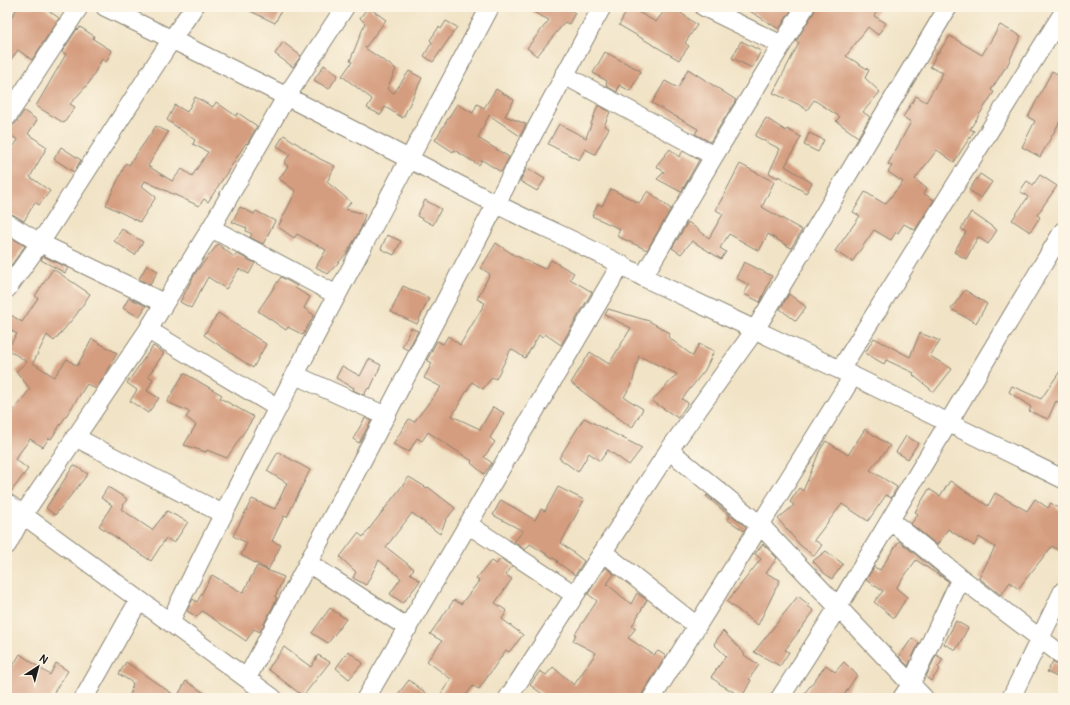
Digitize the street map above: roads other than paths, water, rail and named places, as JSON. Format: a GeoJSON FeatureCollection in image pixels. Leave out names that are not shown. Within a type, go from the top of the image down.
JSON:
{"type":"FeatureCollection","features":[{"type":"Feature","properties":{"kind":"street"},"geometry":{"type":"LineString","coordinates":[[7,117],[80,7]]}},
{"type":"Feature","properties":{"kind":"street"},"geometry":{"type":"LineString","coordinates":[[105,7],[172,39],[496,204],[621,264],[643,277],[847,373],[1063,479]]}},
{"type":"Feature","properties":{"kind":"street"},"geometry":{"type":"LineString","coordinates":[[7,289],[40,244],[194,7]]}},
{"type":"Feature","properties":{"kind":"street"},"geometry":{"type":"LineString","coordinates":[[7,545],[24,515],[75,437],[148,330],[210,228],[286,97],[345,7]]}},
{"type":"Feature","properties":{"kind":"street"},"geometry":{"type":"LineString","coordinates":[[170,622],[223,514],[295,375],[490,7]]}},
{"type":"Feature","properties":{"kind":"street"},"geometry":{"type":"LineString","coordinates":[[246,678],[386,416],[564,75],[602,7]]}},
{"type":"Feature","properties":{"kind":"street"},"geometry":{"type":"LineString","coordinates":[[704,7],[727,12],[782,45]]}},
{"type":"Feature","properties":{"kind":"street"},"geometry":{"type":"LineString","coordinates":[[643,277],[714,156],[805,7]]}},
{"type":"Feature","properties":{"kind":"street"},"geometry":{"type":"LineString","coordinates":[[508,698],[669,450],[755,330],[948,7]]}},
{"type":"Feature","properties":{"kind":"street"},"geometry":{"type":"LineString","coordinates":[[652,698],[761,526],[847,373],[1063,14],[1050,7]]}},
{"type":"Feature","properties":{"kind":"street"},"geometry":{"type":"LineString","coordinates":[[564,75],[714,156]]}},
{"type":"Feature","properties":{"kind":"street"},"geometry":{"type":"LineString","coordinates":[[7,223],[40,244],[164,303]]}},
{"type":"Feature","properties":{"kind":"street"},"geometry":{"type":"LineString","coordinates":[[210,228],[337,295]]}},
{"type":"Feature","properties":{"kind":"street"},"geometry":{"type":"LineString","coordinates":[[780,698],[838,607],[1063,231]]}},
{"type":"Feature","properties":{"kind":"street"},"geometry":{"type":"LineString","coordinates":[[366,698],[621,264]]}},
{"type":"Feature","properties":{"kind":"street"},"geometry":{"type":"LineString","coordinates":[[148,330],[278,408]]}},
{"type":"Feature","properties":{"kind":"street"},"geometry":{"type":"LineString","coordinates":[[295,375],[386,416]]}},
{"type":"Feature","properties":{"kind":"street"},"geometry":{"type":"LineString","coordinates":[[75,437],[223,514]]}},
{"type":"Feature","properties":{"kind":"street"},"geometry":{"type":"LineString","coordinates":[[669,450],[761,526],[838,607],[906,691],[924,698]]}},
{"type":"Feature","properties":{"kind":"street"},"geometry":{"type":"LineString","coordinates":[[7,503],[246,678],[269,697]]}},
{"type":"Feature","properties":{"kind":"street"},"geometry":{"type":"LineString","coordinates":[[890,520],[961,578],[1063,656]]}},
{"type":"Feature","properties":{"kind":"street"},"geometry":{"type":"LineString","coordinates":[[469,525],[575,595]]}},
{"type":"Feature","properties":{"kind":"street"},"geometry":{"type":"LineString","coordinates":[[602,552],[697,626]]}},
{"type":"Feature","properties":{"kind":"street"},"geometry":{"type":"LineString","coordinates":[[308,563],[408,628]]}},
{"type":"Feature","properties":{"kind":"street"},"geometry":{"type":"LineString","coordinates":[[906,691],[961,578]]}},
{"type":"Feature","properties":{"kind":"street"},"geometry":{"type":"LineString","coordinates":[[1010,698],[1063,591]]}},
{"type":"Feature","properties":{"kind":"street"},"geometry":{"type":"LineString","coordinates":[[84,698],[139,600]]}}]}
